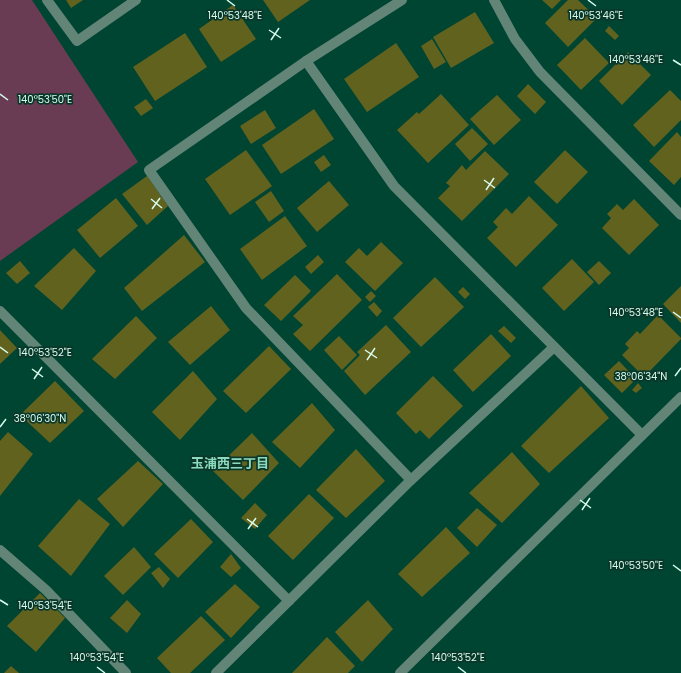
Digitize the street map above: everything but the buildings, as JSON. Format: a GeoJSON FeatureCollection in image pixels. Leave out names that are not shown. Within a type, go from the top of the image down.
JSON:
{"type":"FeatureCollection","features":[{"type":"Feature","properties":{"kind":"street"},"geometry":{"type":"LineString","coordinates":[[47,0],[77,41],[136,0]]}},
{"type":"Feature","properties":{"kind":"street"},"geometry":{"type":"LineString","coordinates":[[402,0],[306,61],[149,170],[246,308],[411,480]]}},
{"type":"Feature","properties":{"kind":"street"},"geometry":{"type":"LineString","coordinates":[[494,0],[515,39],[540,72],[681,215]]}},
{"type":"Feature","properties":{"kind":"street"},"geometry":{"type":"LineString","coordinates":[[306,61],[394,186],[642,435]]}},
{"type":"Feature","properties":{"kind":"street"},"geometry":{"type":"LineString","coordinates":[[0,311],[289,601]]}},
{"type":"Feature","properties":{"kind":"street"},"geometry":{"type":"LineString","coordinates":[[216,673],[411,480],[554,347]]}},
{"type":"Feature","properties":{"kind":"street"},"geometry":{"type":"LineString","coordinates":[[400,673],[681,397]]}},
{"type":"Feature","properties":{"kind":"street"},"geometry":{"type":"LineString","coordinates":[[0,550],[46,590],[126,673]]}},
{"type":"Feature","properties":{"kind":"shaded area"},"geometry":{"type":"Polygon","coordinates":[[[0,0],[32,0],[138,162],[0,261],[0,0]]]}},
{"type":"Feature","properties":{"kind":"district","name":"玉浦西三丁目"},"geometry":{"type":"Point","coordinates":[230,463]}}]}
